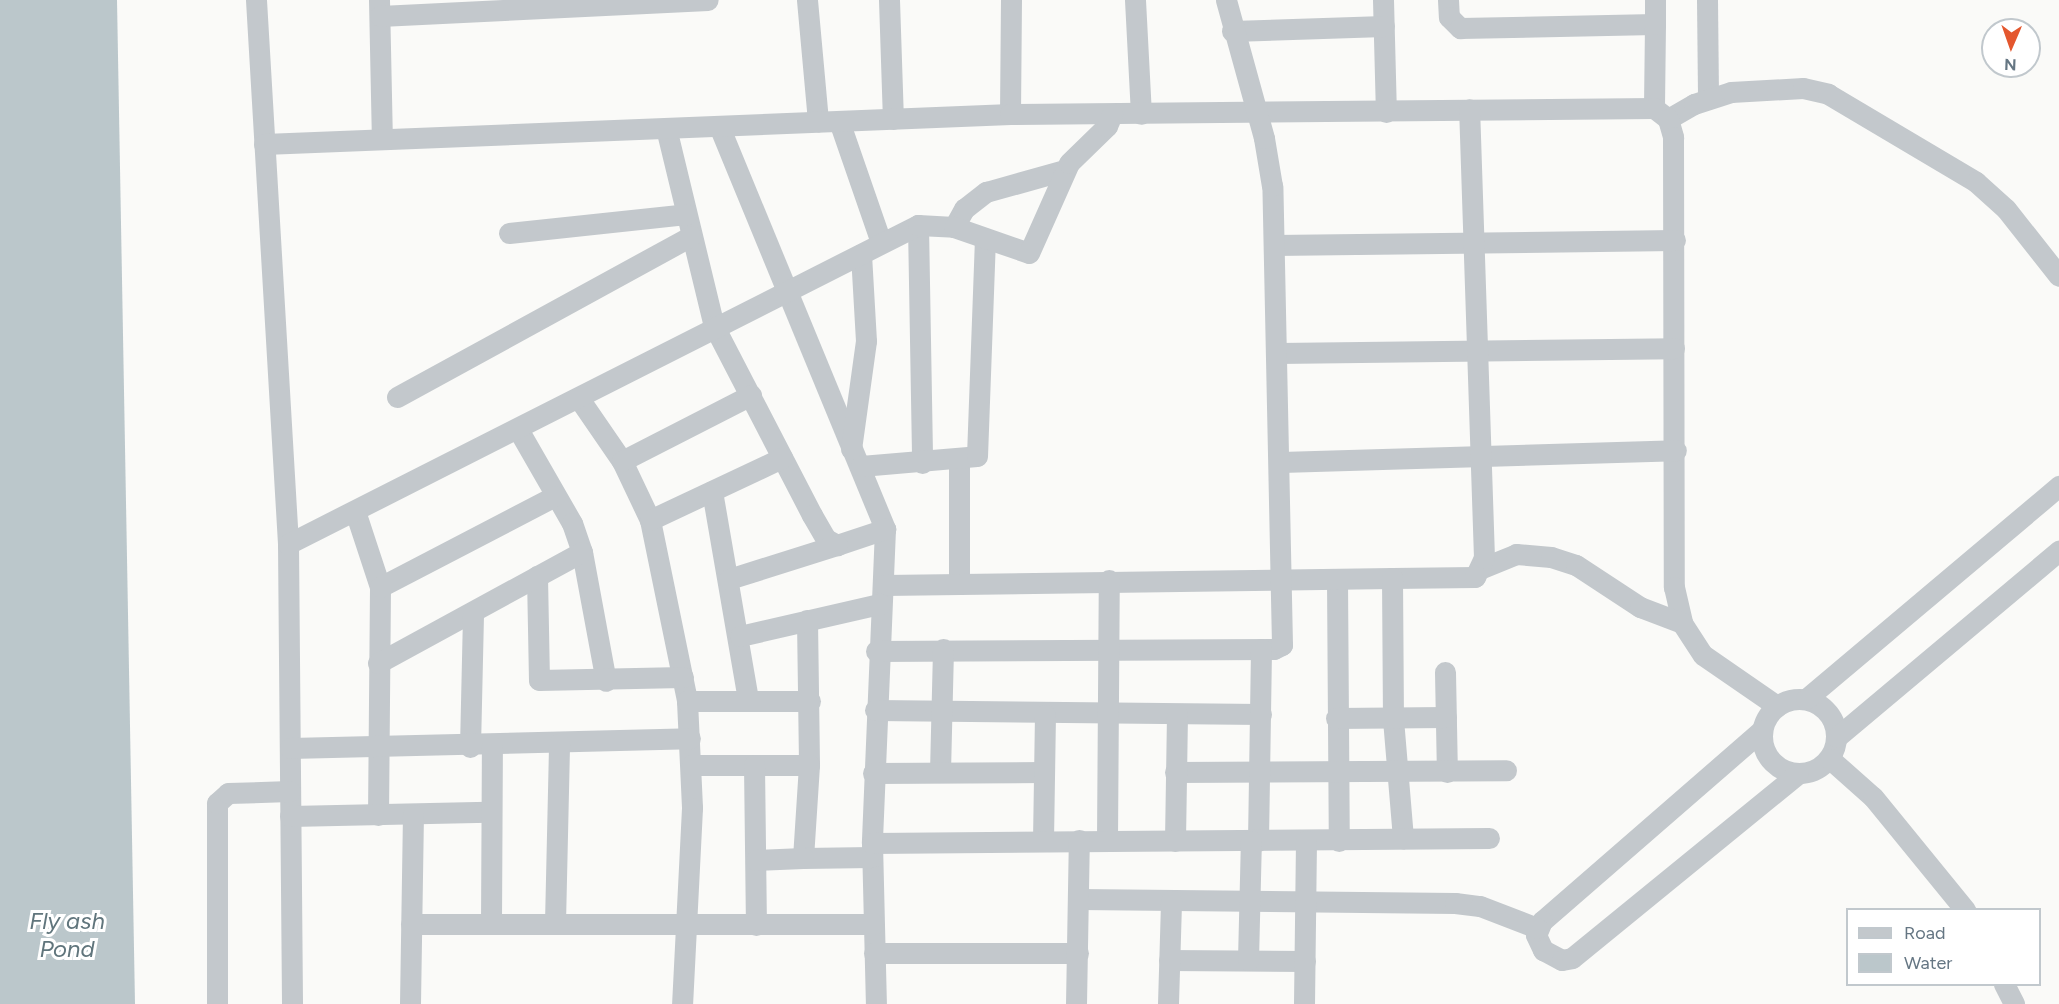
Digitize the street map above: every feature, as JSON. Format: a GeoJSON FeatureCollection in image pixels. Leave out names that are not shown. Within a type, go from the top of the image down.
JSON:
{"type":"FeatureCollection","features":[{"type":"Feature","properties":{"kind":"street"},"geometry":{"type":"LineString","coordinates":[[256,0],[288,544],[292,1004]]}},
{"type":"Feature","properties":{"kind":"street"},"geometry":{"type":"LineString","coordinates":[[382,139],[380,8],[708,0]]}},
{"type":"Feature","properties":{"kind":"street"},"geometry":{"type":"LineString","coordinates":[[807,0],[829,122],[881,242]]}},
{"type":"Feature","properties":{"kind":"street"},"geometry":{"type":"LineString","coordinates":[[889,0],[893,119]]}},
{"type":"Feature","properties":{"kind":"street"},"geometry":{"type":"LineString","coordinates":[[1010,114],[1011,0]]}},
{"type":"Feature","properties":{"kind":"street"},"geometry":{"type":"LineString","coordinates":[[1135,0],[1141,114]]}},
{"type":"Feature","properties":{"kind":"street"},"geometry":{"type":"LineString","coordinates":[[876,651],[1108,646],[1261,649],[1282,645],[1284,579],[1272,186],[1258,114],[1232,31],[1226,0]]}},
{"type":"Feature","properties":{"kind":"street"},"geometry":{"type":"LineString","coordinates":[[1383,0],[1386,112]]}},
{"type":"Feature","properties":{"kind":"street"},"geometry":{"type":"LineString","coordinates":[[1448,0],[1449,17],[1461,28],[1654,24]]}},
{"type":"Feature","properties":{"kind":"street"},"geometry":{"type":"LineString","coordinates":[[1655,0],[1654,24],[1661,114],[1675,240],[1674,587],[1682,623],[1703,655],[1777,706]]}},
{"type":"Feature","properties":{"kind":"street"},"geometry":{"type":"LineString","coordinates":[[1707,0],[1708,99]]}},
{"type":"Feature","properties":{"kind":"street"},"geometry":{"type":"LineString","coordinates":[[1232,31],[1384,26]]}},
{"type":"Feature","properties":{"kind":"street"},"geometry":{"type":"LineString","coordinates":[[264,144],[1010,114],[1258,114],[1468,109],[1661,114],[1708,99],[1803,88],[1858,109],[1976,182],[2006,209],[2059,276]]}},
{"type":"Feature","properties":{"kind":"street"},"geometry":{"type":"LineString","coordinates":[[1468,109],[1474,244],[1482,568]]}},
{"type":"Feature","properties":{"kind":"street"},"geometry":{"type":"LineString","coordinates":[[288,544],[519,431],[714,326],[918,225],[954,227],[1020,252],[1035,249],[1065,170],[1112,114]]}},
{"type":"Feature","properties":{"kind":"street"},"geometry":{"type":"LineString","coordinates":[[719,126],[784,291],[885,529],[876,651],[873,772],[872,850],[876,1004]]}},
{"type":"Feature","properties":{"kind":"street"},"geometry":{"type":"LineString","coordinates":[[666,128],[714,326],[826,539],[837,545]]}},
{"type":"Feature","properties":{"kind":"street"},"geometry":{"type":"LineString","coordinates":[[954,227],[964,209],[986,192],[1065,170]]}},
{"type":"Feature","properties":{"kind":"street"},"geometry":{"type":"LineString","coordinates":[[509,232],[686,214]]}},
{"type":"Feature","properties":{"kind":"street"},"geometry":{"type":"LineString","coordinates":[[918,225],[922,463]]}},
{"type":"Feature","properties":{"kind":"street"},"geometry":{"type":"LineString","coordinates":[[397,397],[692,236]]}},
{"type":"Feature","properties":{"kind":"street"},"geometry":{"type":"LineString","coordinates":[[856,457],[922,463],[970,460],[980,448],[985,238]]}},
{"type":"Feature","properties":{"kind":"street"},"geometry":{"type":"LineString","coordinates":[[1274,245],[1675,240]]}},
{"type":"Feature","properties":{"kind":"street"},"geometry":{"type":"LineString","coordinates":[[856,457],[866,341],[861,254]]}},
{"type":"Feature","properties":{"kind":"street"},"geometry":{"type":"LineString","coordinates":[[1278,353],[1674,348]]}},
{"type":"Feature","properties":{"kind":"street"},"geometry":{"type":"LineString","coordinates":[[622,461],[751,395]]}},
{"type":"Feature","properties":{"kind":"street"},"geometry":{"type":"LineString","coordinates":[[580,400],[622,461],[650,520],[683,677],[692,765],[682,1004]]}},
{"type":"Feature","properties":{"kind":"street"},"geometry":{"type":"LineString","coordinates":[[519,431],[555,496],[582,552],[606,681]]}},
{"type":"Feature","properties":{"kind":"street"},"geometry":{"type":"LineString","coordinates":[[1281,462],[1676,450]]}},
{"type":"Feature","properties":{"kind":"street"},"geometry":{"type":"LineString","coordinates":[[650,520],[782,458]]}},
{"type":"Feature","properties":{"kind":"street"},"geometry":{"type":"LineString","coordinates":[[959,460],[959,583]]}},
{"type":"Feature","properties":{"kind":"street"},"geometry":{"type":"LineString","coordinates":[[1537,928],[1762,730],[1777,706],[1806,699],[2059,486]]}},
{"type":"Feature","properties":{"kind":"street"},"geometry":{"type":"LineString","coordinates":[[712,491],[740,636],[748,700]]}},
{"type":"Feature","properties":{"kind":"street"},"geometry":{"type":"LineString","coordinates":[[380,587],[555,496]]}},
{"type":"Feature","properties":{"kind":"street"},"geometry":{"type":"LineString","coordinates":[[355,511],[380,587],[378,815]]}},
{"type":"Feature","properties":{"kind":"street"},"geometry":{"type":"LineString","coordinates":[[729,579],[885,529]]}},
{"type":"Feature","properties":{"kind":"street"},"geometry":{"type":"LineString","coordinates":[[1537,928],[1544,950],[1562,960],[1572,958],[1798,774],[1830,759],[1837,737],[2059,551]]}},
{"type":"Feature","properties":{"kind":"street"},"geometry":{"type":"LineString","coordinates":[[378,663],[582,552]]}},
{"type":"Feature","properties":{"kind":"street"},"geometry":{"type":"LineString","coordinates":[[740,636],[807,620],[882,594],[959,583],[1109,580],[1462,579],[1516,554],[1551,556],[1576,565],[1640,607],[1682,623]]}},
{"type":"Feature","properties":{"kind":"street"},"geometry":{"type":"LineString","coordinates":[[537,576],[536,676],[548,683],[683,677]]}},
{"type":"Feature","properties":{"kind":"street"},"geometry":{"type":"LineString","coordinates":[[1392,578],[1393,718],[1403,839]]}},
{"type":"Feature","properties":{"kind":"street"},"geometry":{"type":"LineString","coordinates":[[1107,839],[1109,580]]}},
{"type":"Feature","properties":{"kind":"street"},"geometry":{"type":"LineString","coordinates":[[1337,580],[1336,773],[1339,841]]}},
{"type":"Feature","properties":{"kind":"street"},"geometry":{"type":"LineString","coordinates":[[470,747],[473,612]]}},
{"type":"Feature","properties":{"kind":"street"},"geometry":{"type":"LineString","coordinates":[[803,858],[809,765],[810,701],[807,620]]}},
{"type":"Feature","properties":{"kind":"street"},"geometry":{"type":"LineString","coordinates":[[940,772],[943,649]]}},
{"type":"Feature","properties":{"kind":"street"},"geometry":{"type":"LineString","coordinates":[[1248,960],[1260,773],[1261,649]]}},
{"type":"Feature","properties":{"kind":"street"},"geometry":{"type":"LineString","coordinates":[[1445,672],[1447,772]]}},
{"type":"Feature","properties":{"kind":"street"},"geometry":{"type":"LineString","coordinates":[[1806,699],[1830,715],[1837,737]]}},
{"type":"Feature","properties":{"kind":"street"},"geometry":{"type":"LineString","coordinates":[[687,701],[810,701]]}},
{"type":"Feature","properties":{"kind":"street"},"geometry":{"type":"LineString","coordinates":[[875,710],[1045,715],[1261,714]]}},
{"type":"Feature","properties":{"kind":"street"},"geometry":{"type":"LineString","coordinates":[[1175,840],[1177,714]]}},
{"type":"Feature","properties":{"kind":"street"},"geometry":{"type":"LineString","coordinates":[[1043,841],[1045,715]]}},
{"type":"Feature","properties":{"kind":"street"},"geometry":{"type":"LineString","coordinates":[[1336,718],[1446,717]]}},
{"type":"Feature","properties":{"kind":"street"},"geometry":{"type":"LineString","coordinates":[[1762,730],[1768,758],[1798,774]]}},
{"type":"Feature","properties":{"kind":"street"},"geometry":{"type":"LineString","coordinates":[[290,748],[378,750],[690,738]]}},
{"type":"Feature","properties":{"kind":"street"},"geometry":{"type":"LineString","coordinates":[[555,922],[559,744]]}},
{"type":"Feature","properties":{"kind":"street"},"geometry":{"type":"LineString","coordinates":[[491,923],[488,812],[492,747]]}},
{"type":"Feature","properties":{"kind":"street"},"geometry":{"type":"LineString","coordinates":[[1830,759],[1873,797],[1964,908]]}},
{"type":"Feature","properties":{"kind":"street"},"geometry":{"type":"LineString","coordinates":[[692,765],[809,765]]}},
{"type":"Feature","properties":{"kind":"street"},"geometry":{"type":"LineString","coordinates":[[754,765],[756,926]]}},
{"type":"Feature","properties":{"kind":"street"},"geometry":{"type":"LineString","coordinates":[[1175,772],[1397,774],[1506,770]]}},
{"type":"Feature","properties":{"kind":"street"},"geometry":{"type":"LineString","coordinates":[[873,772],[1043,772]]}},
{"type":"Feature","properties":{"kind":"street"},"geometry":{"type":"LineString","coordinates":[[218,1004],[217,803],[228,793],[290,791]]}},
{"type":"Feature","properties":{"kind":"street"},"geometry":{"type":"LineString","coordinates":[[290,816],[488,812]]}},
{"type":"Feature","properties":{"kind":"street"},"geometry":{"type":"LineString","coordinates":[[410,1004],[413,814]]}},
{"type":"Feature","properties":{"kind":"street"},"geometry":{"type":"LineString","coordinates":[[756,860],[803,858],[872,850],[1107,839],[1339,841],[1489,838]]}},
{"type":"Feature","properties":{"kind":"street"},"geometry":{"type":"LineString","coordinates":[[1076,1004],[1078,840]]}},
{"type":"Feature","properties":{"kind":"street"},"geometry":{"type":"LineString","coordinates":[[1304,1004],[1306,841]]}},
{"type":"Feature","properties":{"kind":"street"},"geometry":{"type":"LineString","coordinates":[[1079,899],[1305,904],[1455,903],[1480,906],[1537,928]]}},
{"type":"Feature","properties":{"kind":"street"},"geometry":{"type":"LineString","coordinates":[[1168,1004],[1171,901]]}},
{"type":"Feature","properties":{"kind":"street"},"geometry":{"type":"LineString","coordinates":[[411,924],[555,922],[756,926],[873,924]]}},
{"type":"Feature","properties":{"kind":"street"},"geometry":{"type":"LineString","coordinates":[[874,953],[1078,953]]}},
{"type":"Feature","properties":{"kind":"street"},"geometry":{"type":"LineString","coordinates":[[1169,960],[1305,961]]}},
{"type":"Feature","properties":{"kind":"street"},"geometry":{"type":"LineString","coordinates":[[2005,986],[2014,1004]]}},
{"type":"Feature","properties":{"kind":"water","name":"Fly ash Pond"},"geometry":{"type":"Polygon","coordinates":[[[0,0],[117,0],[135,1004],[0,1004],[0,0]]]}}]}
